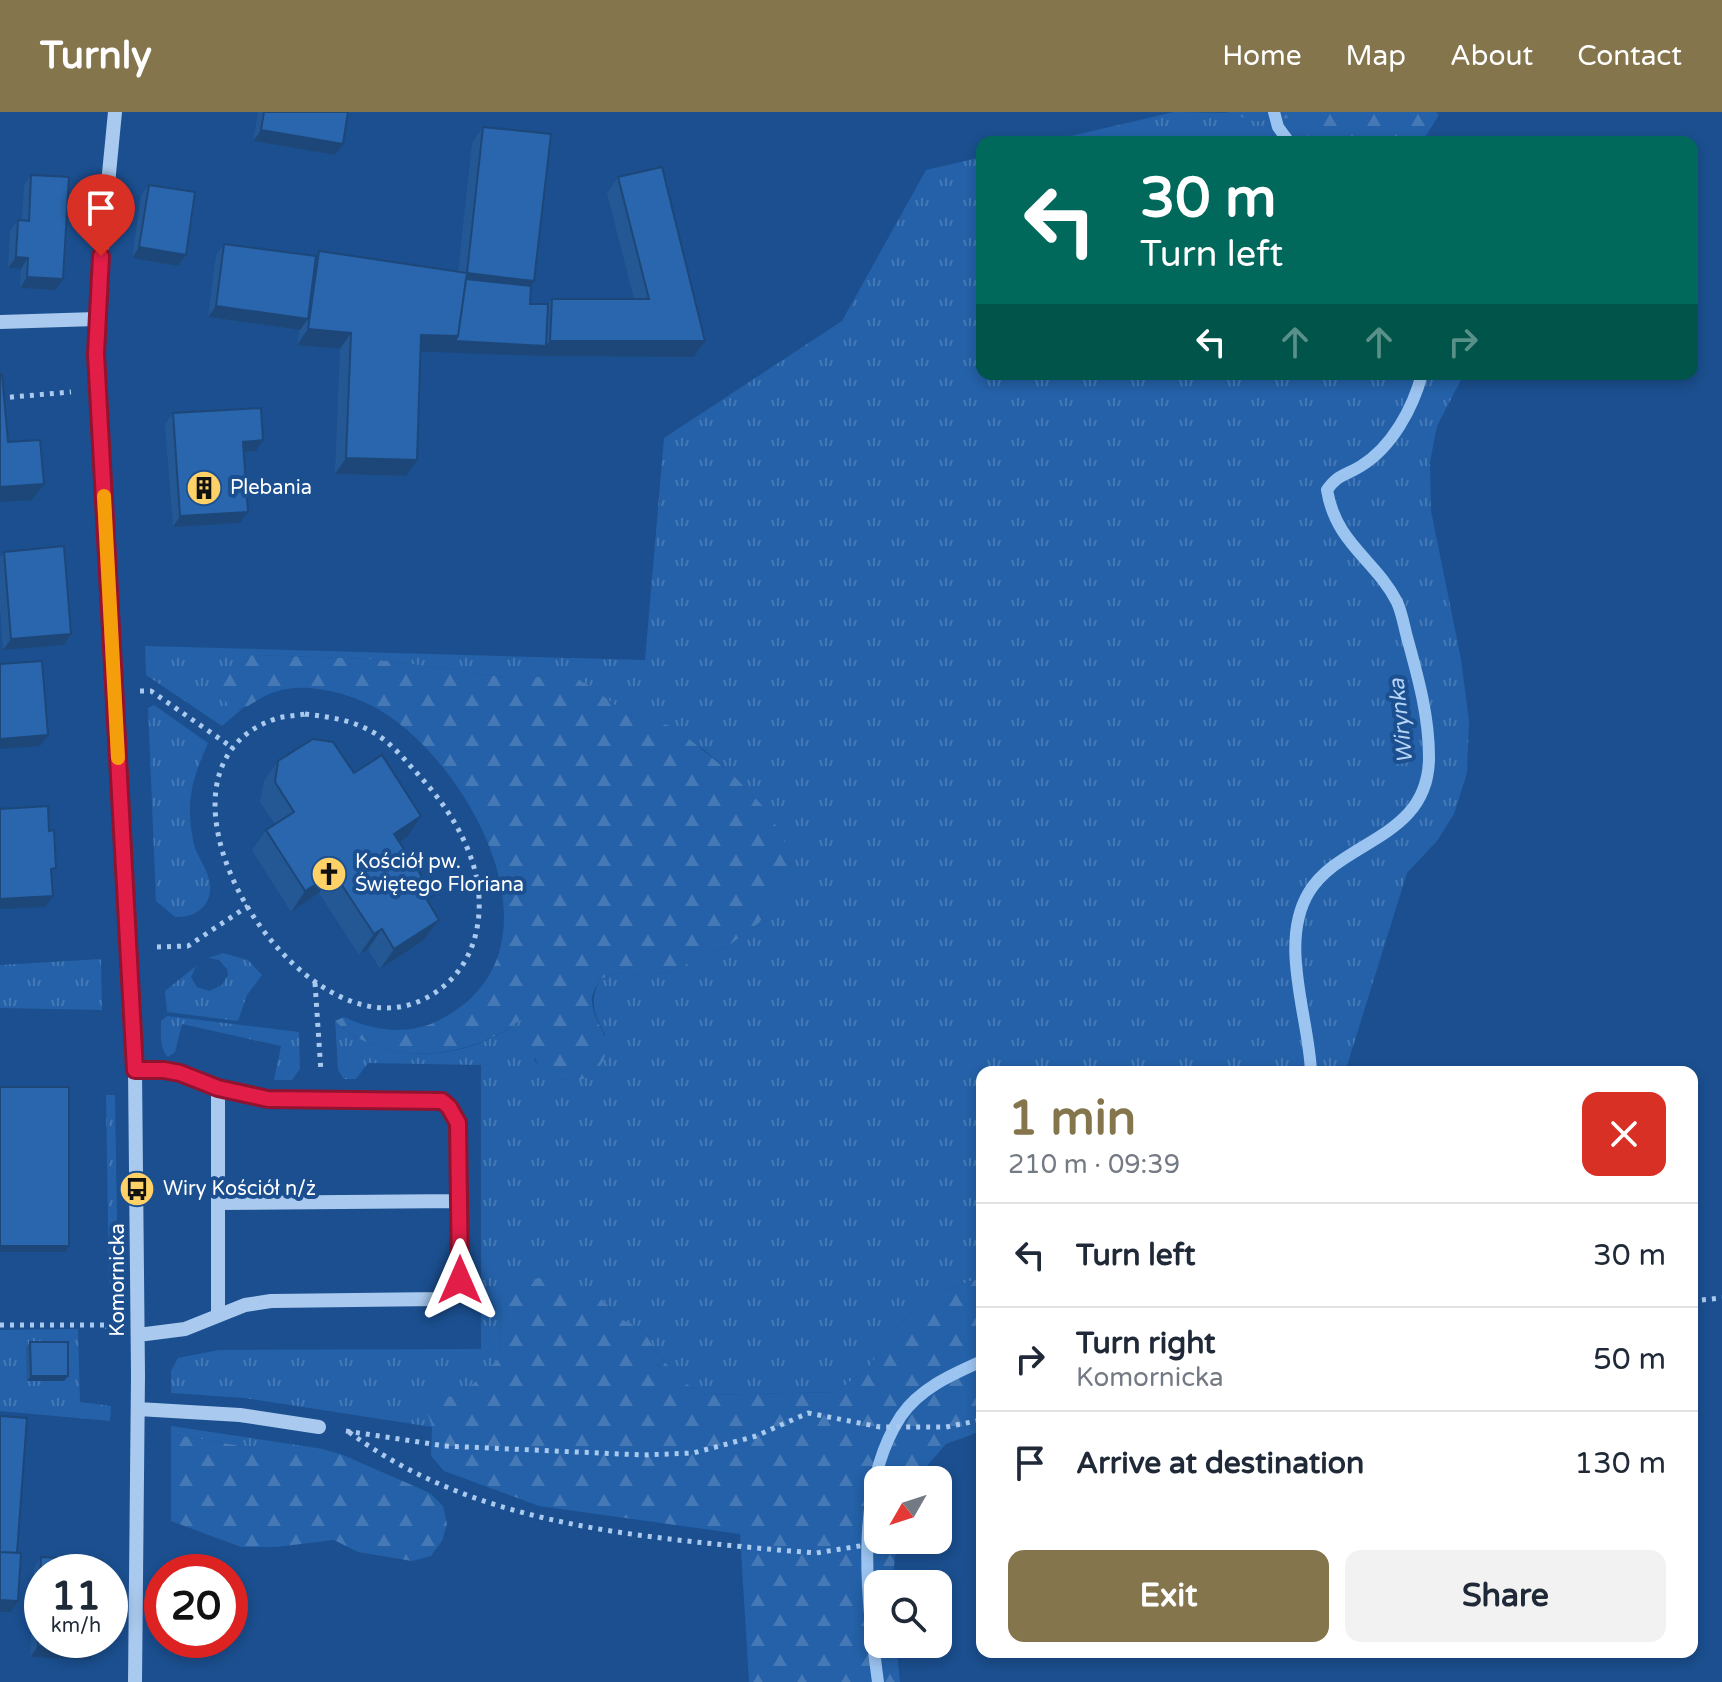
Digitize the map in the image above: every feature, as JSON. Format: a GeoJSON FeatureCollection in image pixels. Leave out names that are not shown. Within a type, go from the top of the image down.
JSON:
{"type":"FeatureCollection","features":[{"type":"Feature","properties":{"kind":"street","name":"Komornicka"},"geometry":{"type":"LineString","coordinates":[[115,112],[96,319],[135,1070],[138,1335],[135,1682]]}},
{"type":"Feature","properties":{"kind":"street"},"geometry":{"type":"LineString","coordinates":[[0,322],[96,319]]}},
{"type":"Feature","properties":{"kind":"street"},"geometry":{"type":"LineString","coordinates":[[135,1070],[180,1073],[218,1088],[268,1099],[442,1101],[458,1123],[460,1280],[456,1289],[439,1299],[271,1301],[245,1305],[170,1333],[138,1335]]}},
{"type":"Feature","properties":{"kind":"street"},"geometry":{"type":"LineString","coordinates":[[218,1088],[218,1315]]}},
{"type":"Feature","properties":{"kind":"street"},"geometry":{"type":"LineString","coordinates":[[219,1203],[459,1201]]}},
{"type":"Feature","properties":{"kind":"street"},"geometry":{"type":"LineString","coordinates":[[138,1409],[240,1415],[319,1427]]}},
{"type":"Feature","properties":{"kind":"path"},"geometry":{"type":"LineString","coordinates":[[0,398],[72,392]]}},
{"type":"Feature","properties":{"kind":"path"},"geometry":{"type":"LineString","coordinates":[[139,691],[151,691],[233,748]]}},
{"type":"Feature","properties":{"kind":"path"},"geometry":{"type":"LineString","coordinates":[[305,714],[339,718],[370,730],[393,747],[421,777],[448,811],[468,850],[479,887],[480,923],[472,951],[440,992],[415,1004],[390,1008],[362,1004],[333,994],[315,983],[279,951],[248,906],[234,884],[219,846],[216,788],[233,748],[252,732],[274,720],[305,714]]}},
{"type":"Feature","properties":{"kind":"path"},"geometry":{"type":"LineString","coordinates":[[151,948],[188,946],[248,906]]}},
{"type":"Feature","properties":{"kind":"path"},"geometry":{"type":"LineString","coordinates":[[315,983],[322,1101]]}},
{"type":"Feature","properties":{"kind":"path"},"geometry":{"type":"LineString","coordinates":[[1698,1300],[1722,1298]]}},
{"type":"Feature","properties":{"kind":"path"},"geometry":{"type":"LineString","coordinates":[[0,1325],[108,1325],[109,1337]]}},
{"type":"Feature","properties":{"kind":"path"},"geometry":{"type":"LineString","coordinates":[[319,1427],[445,1446],[643,1455],[693,1453],[756,1436],[808,1413],[880,1427],[946,1427],[976,1421]]}},
{"type":"Feature","properties":{"kind":"path"},"geometry":{"type":"LineString","coordinates":[[348,1432],[413,1473],[534,1517],[735,1546],[816,1553],[864,1546]]}},
{"type":"Feature","properties":{"kind":"green space"},"geometry":{"type":"Polygon","coordinates":[[[1174,112],[1234,113],[1254,121],[1290,118],[1309,136],[1071,136],[1174,112]]]}},
{"type":"Feature","properties":{"kind":"green space"},"geometry":{"type":"Polygon","coordinates":[[[1226,112],[1436,112],[1439,115],[1426,136],[1309,136],[1290,118],[1254,121],[1226,112]]]}},
{"type":"Feature","properties":{"kind":"green space"},"geometry":{"type":"Polygon","coordinates":[[[976,158],[976,380],[1461,380],[1437,426],[1430,462],[1431,511],[1461,659],[1469,721],[1467,773],[1454,814],[1437,841],[1407,873],[1347,1066],[976,1066],[976,1280],[928,1298],[892,1331],[871,1365],[837,1392],[707,1395],[681,1381],[642,1329],[623,1320],[601,1299],[545,1276],[500,1296],[501,1356],[461,1397],[428,1415],[432,1427],[244,1398],[171,1393],[171,1371],[178,1358],[219,1350],[481,1349],[481,1065],[368,1063],[356,1079],[344,1079],[338,1070],[335,1021],[356,1037],[380,1048],[407,1053],[434,1053],[461,1049],[487,1040],[511,1027],[531,1010],[541,1015],[534,1060],[547,1073],[563,1080],[605,1035],[594,1008],[600,979],[617,973],[642,975],[672,972],[702,955],[728,946],[759,923],[771,902],[760,803],[703,749],[647,720],[626,714],[592,687],[573,677],[505,677],[372,659],[253,655],[234,710],[242,709],[222,726],[146,675],[145,646],[645,660],[664,438],[842,321],[926,170],[976,158]]]}},
{"type":"Feature","properties":{"kind":"green space"},"geometry":{"type":"Polygon","coordinates":[[[253,655],[372,659],[505,677],[573,677],[592,687],[626,714],[674,727],[731,773],[760,803],[779,830],[791,857],[788,879],[759,923],[728,946],[702,955],[672,972],[642,975],[617,973],[600,979],[592,1006],[604,1037],[606,1054],[598,1068],[586,1078],[574,1081],[559,1079],[540,1066],[530,1040],[541,1028],[541,1016],[531,1011],[510,1027],[461,1049],[407,1053],[381,1048],[357,1037],[335,1021],[344,1017],[381,1029],[419,1028],[443,1018],[480,988],[499,951],[504,910],[496,866],[478,822],[454,782],[424,746],[384,713],[342,694],[304,688],[277,691],[234,710],[222,693],[223,678],[235,665],[253,655]]]}},
{"type":"Feature","properties":{"kind":"green space"},"geometry":{"type":"Polygon","coordinates":[[[154,705],[208,743],[193,786],[190,814],[194,845],[208,875],[210,893],[205,905],[189,916],[175,917],[156,901],[148,708],[154,705]]]}},
{"type":"Feature","properties":{"kind":"green space"},"geometry":{"type":"Polygon","coordinates":[[[223,953],[248,960],[262,975],[247,995],[238,1021],[167,1012],[165,991],[196,966],[191,977],[197,987],[209,991],[222,985],[228,975],[227,969],[219,960],[208,958],[223,953]]]}},
{"type":"Feature","properties":{"kind":"green space"},"geometry":{"type":"Polygon","coordinates":[[[101,959],[102,1010],[0,1008],[0,965],[101,959]]]}},
{"type":"Feature","properties":{"kind":"green space"},"geometry":{"type":"Polygon","coordinates":[[[167,1016],[299,1032],[300,1069],[292,1080],[274,1080],[281,1046],[182,1024],[175,1052],[168,1057],[161,1035],[161,1021],[167,1016]]]}},
{"type":"Feature","properties":{"kind":"green space"},"geometry":{"type":"Polygon","coordinates":[[[106,1095],[115,1095],[118,1283],[109,1283],[106,1095]]]}},
{"type":"Feature","properties":{"kind":"green space"},"geometry":{"type":"Polygon","coordinates":[[[545,1276],[575,1286],[601,1299],[623,1320],[642,1329],[681,1381],[707,1395],[837,1392],[871,1365],[892,1331],[928,1298],[976,1280],[976,1433],[946,1444],[927,1466],[864,1466],[864,1554],[895,1554],[894,1570],[864,1570],[864,1658],[897,1658],[900,1682],[749,1682],[740,1534],[539,1506],[444,1471],[431,1456],[432,1427],[428,1415],[437,1396],[460,1397],[501,1356],[500,1296],[518,1285],[545,1276]]]}},
{"type":"Feature","properties":{"kind":"green space"},"geometry":{"type":"Polygon","coordinates":[[[78,1329],[80,1402],[111,1406],[110,1421],[0,1411],[0,1330],[78,1329]]]}},
{"type":"Feature","properties":{"kind":"green space"},"geometry":{"type":"Polygon","coordinates":[[[171,1426],[323,1449],[259,1449],[171,1434],[171,1426]]]}},
{"type":"Feature","properties":{"kind":"green space"},"geometry":{"type":"Polygon","coordinates":[[[171,1434],[259,1449],[323,1449],[343,1455],[430,1493],[443,1506],[447,1524],[442,1541],[431,1556],[412,1561],[358,1552],[334,1540],[276,1547],[241,1547],[171,1521],[171,1434]]]}},
{"type":"Feature","properties":{"kind":"building"},"geometry":{"type":"Polygon","coordinates":[[[264,112],[348,112],[343,144],[261,130],[264,112]]]}},
{"type":"Feature","properties":{"kind":"building"},"geometry":{"type":"Polygon","coordinates":[[[483,127],[551,134],[534,281],[467,273],[483,127]]]}},
{"type":"Feature","properties":{"kind":"building"},"geometry":{"type":"Polygon","coordinates":[[[662,167],[705,341],[550,341],[552,299],[649,299],[618,177],[662,167]]]}},
{"type":"Feature","properties":{"kind":"building"},"geometry":{"type":"Polygon","coordinates":[[[31,175],[69,177],[63,279],[27,277],[28,258],[16,257],[18,220],[29,221],[31,175]]]}},
{"type":"Feature","properties":{"kind":"building"},"geometry":{"type":"Polygon","coordinates":[[[149,185],[195,192],[186,255],[139,247],[149,185]]]}},
{"type":"Feature","properties":{"kind":"building"},"geometry":{"type":"Polygon","coordinates":[[[224,244],[316,256],[308,319],[216,306],[224,244]]]}},
{"type":"Feature","properties":{"kind":"building"},"geometry":{"type":"Polygon","coordinates":[[[319,251],[467,273],[458,336],[421,335],[417,460],[346,458],[351,333],[308,329],[319,251]]]}},
{"type":"Feature","properties":{"kind":"building"},"geometry":{"type":"Polygon","coordinates":[[[466,279],[531,286],[530,304],[548,304],[546,346],[455,341],[466,279]]]}},
{"type":"Feature","properties":{"kind":"building"},"geometry":{"type":"Polygon","coordinates":[[[0,374],[8,442],[40,440],[44,484],[0,487],[0,374]]]}},
{"type":"Feature","properties":{"kind":"building","name":"Plebania"},"geometry":{"type":"Polygon","coordinates":[[[261,408],[263,440],[243,442],[248,512],[180,516],[173,413],[261,408]]]}},
{"type":"Feature","properties":{"kind":"building"},"geometry":{"type":"Polygon","coordinates":[[[64,546],[71,634],[11,639],[4,552],[64,546]]]}},
{"type":"Feature","properties":{"kind":"building"},"geometry":{"type":"Polygon","coordinates":[[[42,661],[48,735],[0,739],[0,664],[42,661]]]}},
{"type":"Feature","properties":{"kind":"building","name":"Kościół pw. Świętego Floriana"},"geometry":{"type":"Polygon","coordinates":[[[313,739],[333,742],[354,773],[382,755],[421,816],[394,834],[434,895],[427,900],[439,920],[394,949],[382,929],[374,934],[334,873],[305,891],[266,830],[294,812],[275,782],[278,761],[313,739]]]}},
{"type":"Feature","properties":{"kind":"building"},"geometry":{"type":"Polygon","coordinates":[[[48,806],[49,831],[54,830],[56,868],[51,869],[53,896],[0,899],[0,809],[48,806]]]}},
{"type":"Feature","properties":{"kind":"building"},"geometry":{"type":"Polygon","coordinates":[[[0,1087],[69,1087],[69,1246],[0,1246],[0,1087]]]}},
{"type":"Feature","properties":{"kind":"building"},"geometry":{"type":"Polygon","coordinates":[[[30,1342],[68,1342],[68,1376],[31,1376],[30,1342]]]}},
{"type":"Feature","properties":{"kind":"building"},"geometry":{"type":"Polygon","coordinates":[[[0,1416],[27,1418],[17,1553],[0,1552],[0,1416]]]}},
{"type":"Feature","properties":{"kind":"building"},"geometry":{"type":"Polygon","coordinates":[[[0,1552],[21,1553],[18,1601],[0,1600],[0,1552]]]}},
{"type":"Feature","properties":{"kind":"waterway","name":"Wirynka"},"geometry":{"type":"LineString","coordinates":[[1274,112],[1278,127],[1285,136]]}},
{"type":"Feature","properties":{"kind":"waterway","name":"Wirynka"},"geometry":{"type":"LineString","coordinates":[[1310,1066],[1295,957],[1300,912],[1309,892],[1324,874],[1400,822],[1415,805],[1425,784],[1429,757],[1422,697],[1399,606],[1388,587],[1347,538],[1332,509],[1327,490],[1338,478],[1372,458],[1392,438],[1407,413],[1420,380]]}},
{"type":"Feature","properties":{"kind":"waterway","name":"Wirynka"},"geometry":{"type":"LineString","coordinates":[[878,1682],[870,1617],[867,1546],[876,1477],[886,1445],[909,1406],[938,1383],[976,1364]]}},
{"type":"Feature","properties":{"kind":"slow traffic"},"geometry":{"type":"LineString","coordinates":[[104,496],[118,758]]}},
{"type":"Feature","properties":{"kind":"place","name":"Plebania"},"geometry":{"type":"Point","coordinates":[204,488]}},
{"type":"Feature","properties":{"kind":"place","name":"Kościół pw. Świętego Floriana"},"geometry":{"type":"Point","coordinates":[329,874]}},
{"type":"Feature","properties":{"kind":"place","name":"Wiry Kościół n/ż"},"geometry":{"type":"Point","coordinates":[137,1189]}},
{"type":"Feature","properties":{"kind":"route"},"geometry":{"type":"LineString","coordinates":[[101,256],[96,354],[135,1070],[180,1073],[218,1088],[268,1099],[442,1101],[458,1123],[460,1280]]}}]}
